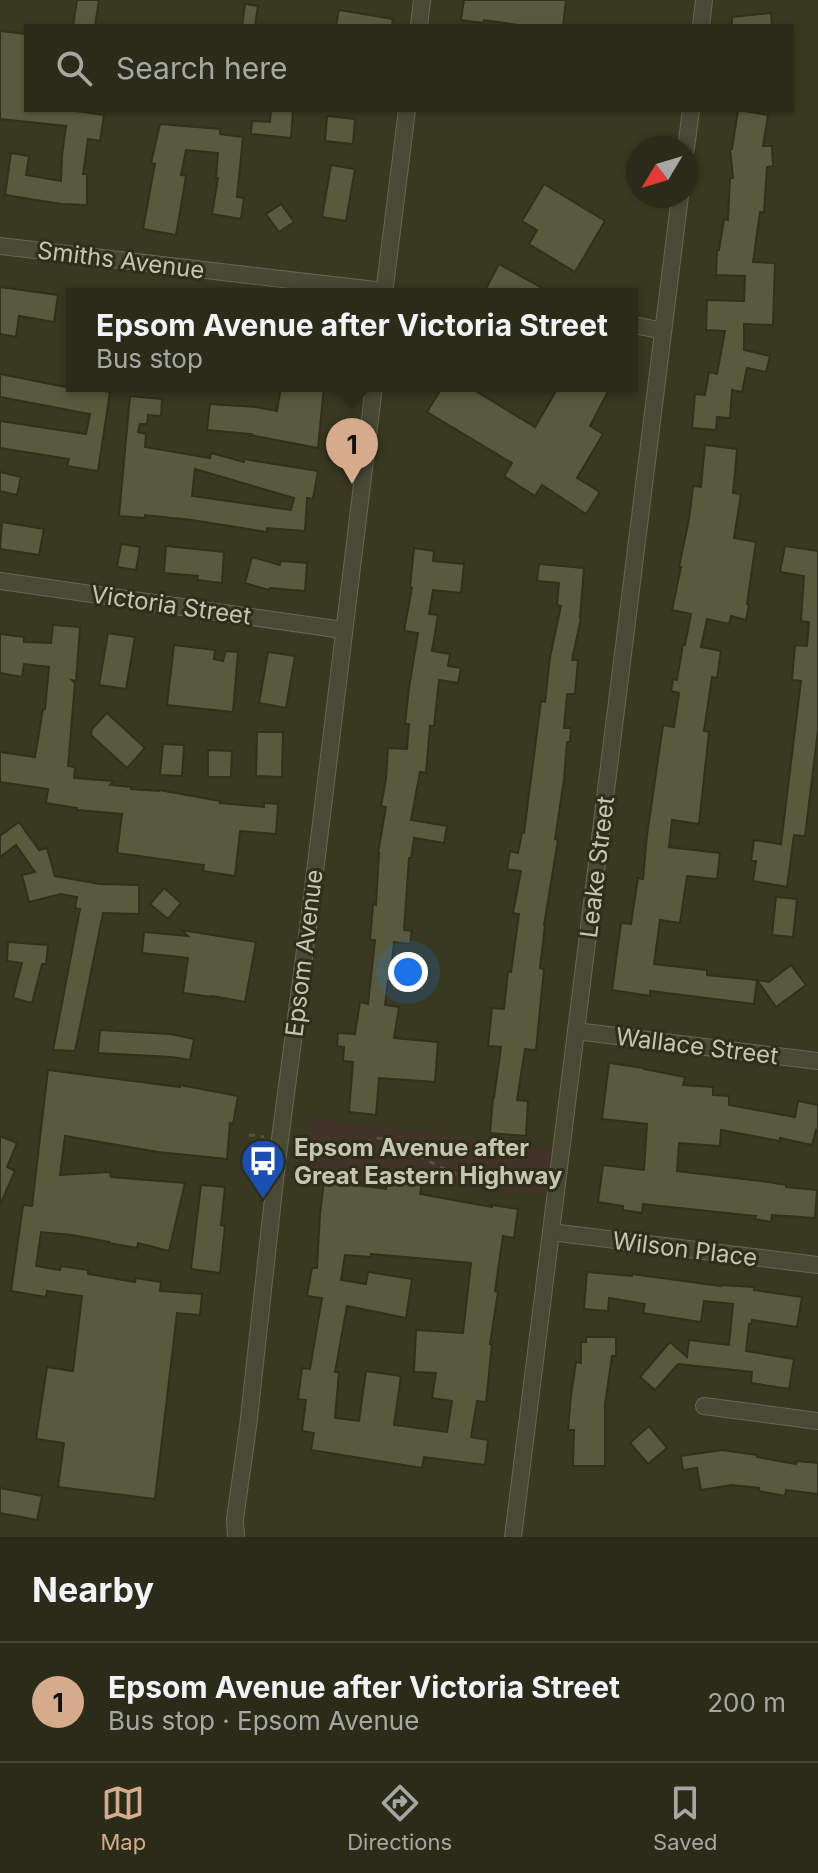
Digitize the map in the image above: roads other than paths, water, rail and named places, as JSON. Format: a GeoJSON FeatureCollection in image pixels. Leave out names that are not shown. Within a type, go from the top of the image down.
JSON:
{"type":"FeatureCollection","features":[{"type":"Feature","properties":{"kind":"street"},"geometry":{"type":"LineString","coordinates":[[701,24],[704,0]]}},
{"type":"Feature","properties":{"kind":"street"},"geometry":{"type":"LineString","coordinates":[[419,24],[423,1]]}},
{"type":"Feature","properties":{"kind":"street"},"geometry":{"type":"LineString","coordinates":[[385,288],[407,112]]}},
{"type":"Feature","properties":{"kind":"street"},"geometry":{"type":"LineString","coordinates":[[688,136],[691,112]]}},
{"type":"Feature","properties":{"kind":"street","name":"Leake Street"},"geometry":{"type":"LineString","coordinates":[[513,1537],[678,208]]}},
{"type":"Feature","properties":{"kind":"street","name":"Smiths Avenue"},"geometry":{"type":"LineString","coordinates":[[0,246],[343,288]]}},
{"type":"Feature","properties":{"kind":"street"},"geometry":{"type":"LineString","coordinates":[[639,326],[663,331]]}},
{"type":"Feature","properties":{"kind":"street","name":"Epsom Avenue"},"geometry":{"type":"LineString","coordinates":[[229,1537],[235,1519],[248,1427],[373,392]]}},
{"type":"Feature","properties":{"kind":"street","name":"Victoria Street"},"geometry":{"type":"LineString","coordinates":[[0,581],[343,630]]}},
{"type":"Feature","properties":{"kind":"street","name":"Wallace Street"},"geometry":{"type":"LineString","coordinates":[[576,1031],[818,1061]]}},
{"type":"Feature","properties":{"kind":"street","name":"Wilson Place"},"geometry":{"type":"LineString","coordinates":[[551,1232],[818,1265]]}},
{"type":"Feature","properties":{"kind":"street"},"geometry":{"type":"LineString","coordinates":[[704,1406],[818,1421]]}},
{"type":"Feature","properties":{"kind":"street","name":"Epsom Avenue"},"geometry":{"type":"LineString","coordinates":[[235,1519],[236,1537]]}},
{"type":"Feature","properties":{"kind":"place","name":"Epsom Avenue after Victoria Street"},"geometry":{"type":"Point","coordinates":[352,484]}},
{"type":"Feature","properties":{"kind":"place","name":"Epsom Avenue after Great Eastern Highway"},"geometry":{"type":"Point","coordinates":[263,1200]}}]}
